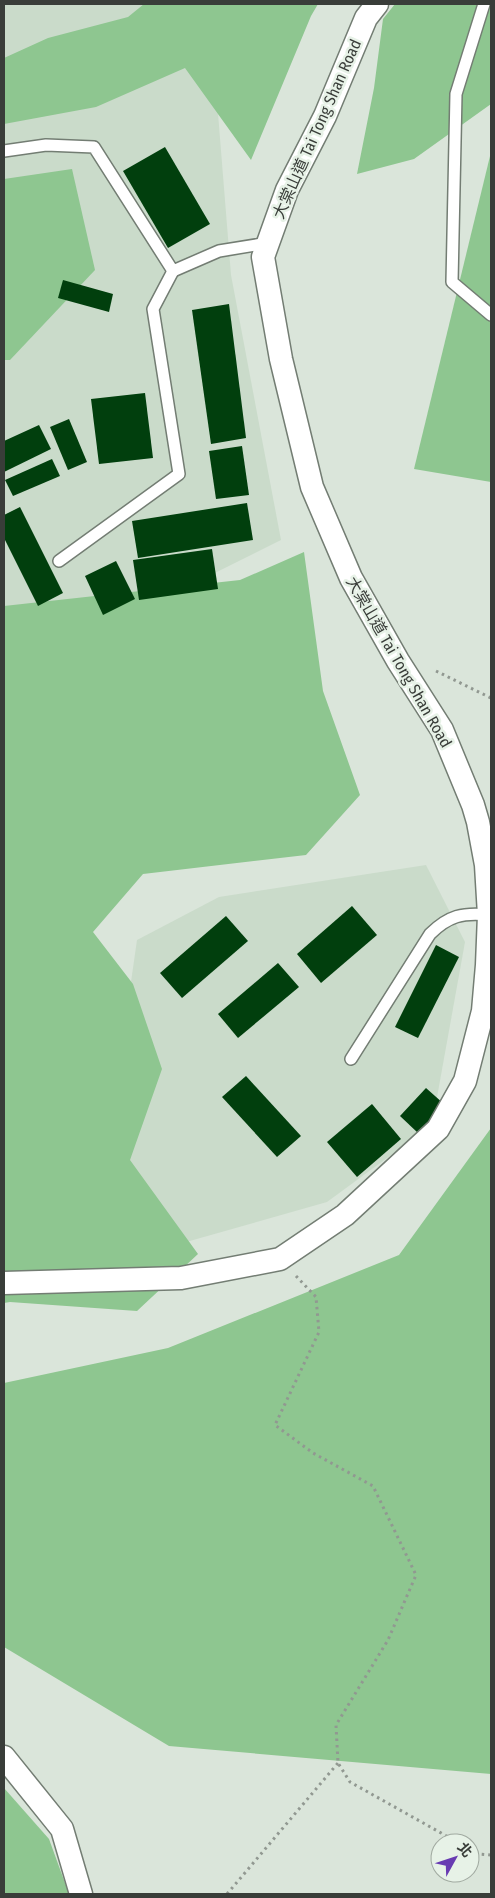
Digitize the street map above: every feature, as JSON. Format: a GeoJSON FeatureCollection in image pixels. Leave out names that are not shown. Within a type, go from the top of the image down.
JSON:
{"type":"FeatureCollection","features":[{"type":"Feature","properties":{"kind":"street","name":"大棠山道 Tai Tong Shan Road"},"geometry":{"type":"LineString","coordinates":[[4,1283],[181,1278],[280,1259],[345,1215],[438,1129],[465,1081],[483,1011],[487,965],[488,861],[473,805],[442,730],[398,661],[351,578],[312,487],[281,359],[263,256],[287,190],[325,116],[366,18],[378,4]]}},
{"type":"Feature","properties":{"kind":"street"},"geometry":{"type":"LineString","coordinates":[[4,1757],[62,1830],[81,1894]]}},
{"type":"Feature","properties":{"kind":"lane"},"geometry":{"type":"LineString","coordinates":[[484,4],[456,94],[452,282],[491,315]]}},
{"type":"Feature","properties":{"kind":"lane"},"geometry":{"type":"LineString","coordinates":[[4,151],[46,145],[94,147],[173,271]]}},
{"type":"Feature","properties":{"kind":"lane"},"geometry":{"type":"LineString","coordinates":[[58,561],[179,474],[153,309],[173,271],[219,251],[268,243]]}},
{"type":"Feature","properties":{"kind":"lane"},"geometry":{"type":"LineString","coordinates":[[351,1059],[430,934],[441,923],[454,917],[472,913],[488,914]]}},
{"type":"Feature","properties":{"kind":"path"},"geometry":{"type":"LineString","coordinates":[[428,668],[491,698]]}},
{"type":"Feature","properties":{"kind":"path"},"geometry":{"type":"LineString","coordinates":[[280,1259],[316,1297],[319,1332],[275,1425],[313,1453],[373,1486],[416,1576],[388,1640],[336,1725],[338,1762],[350,1782],[441,1833]]}},
{"type":"Feature","properties":{"kind":"path"},"geometry":{"type":"LineString","coordinates":[[228,1894],[338,1762]]}},
{"type":"Feature","properties":{"kind":"shaded area"},"geometry":{"type":"Polygon","coordinates":[[[4,4],[207,4],[210,14],[231,275],[281,540],[40,660],[4,642],[4,4]]]}},
{"type":"Feature","properties":{"kind":"shaded area"},"geometry":{"type":"Polygon","coordinates":[[[426,865],[465,942],[432,1125],[327,1202],[165,1248],[104,1171],[137,940],[219,897],[426,865]]]}},
{"type":"Feature","properties":{"kind":"green space"},"geometry":{"type":"Polygon","coordinates":[[[144,4],[318,4],[311,16],[251,160],[185,68],[96,107],[4,124],[4,58],[48,38],[128,17],[144,4]]]}},
{"type":"Feature","properties":{"kind":"green space"},"geometry":{"type":"Polygon","coordinates":[[[395,4],[491,4],[491,104],[414,159],[357,174],[374,88],[383,19],[395,4]]]}},
{"type":"Feature","properties":{"kind":"green space"},"geometry":{"type":"Polygon","coordinates":[[[491,152],[491,482],[414,469],[491,152]]]}},
{"type":"Feature","properties":{"kind":"green space"},"geometry":{"type":"Polygon","coordinates":[[[72,169],[95,270],[10,360],[4,360],[4,179],[72,169]]]}},
{"type":"Feature","properties":{"kind":"green space"},"geometry":{"type":"Polygon","coordinates":[[[304,552],[323,691],[360,795],[306,855],[143,874],[93,932],[133,984],[162,1069],[130,1160],[198,1254],[137,1311],[4,1303],[4,606],[240,580],[304,552]]]}},
{"type":"Feature","properties":{"kind":"green space"},"geometry":{"type":"Polygon","coordinates":[[[491,1128],[491,1774],[169,1746],[4,1647],[4,1383],[168,1348],[399,1255],[491,1128]]]}},
{"type":"Feature","properties":{"kind":"green space"},"geometry":{"type":"Polygon","coordinates":[[[4,1788],[49,1839],[69,1894],[4,1894],[4,1788]]]}},
{"type":"Feature","properties":{"kind":"building"},"geometry":{"type":"Polygon","coordinates":[[[165,147],[210,224],[168,248],[123,171],[165,147]]]}},
{"type":"Feature","properties":{"kind":"building"},"geometry":{"type":"Polygon","coordinates":[[[63,280],[113,294],[109,312],[58,298],[63,280]]]}},
{"type":"Feature","properties":{"kind":"building"},"geometry":{"type":"Polygon","coordinates":[[[229,304],[246,438],[211,444],[192,310],[229,304]]]}},
{"type":"Feature","properties":{"kind":"building"},"geometry":{"type":"Polygon","coordinates":[[[145,393],[153,458],[99,464],[91,399],[145,393]]]}},
{"type":"Feature","properties":{"kind":"building"},"geometry":{"type":"Polygon","coordinates":[[[69,419],[87,462],[68,470],[50,427],[69,419]]]}},
{"type":"Feature","properties":{"kind":"building"},"geometry":{"type":"Polygon","coordinates":[[[39,425],[51,449],[4,472],[4,441],[39,425]]]}},
{"type":"Feature","properties":{"kind":"building"},"geometry":{"type":"Polygon","coordinates":[[[242,446],[249,495],[216,499],[209,451],[242,446]]]}},
{"type":"Feature","properties":{"kind":"building"},"geometry":{"type":"Polygon","coordinates":[[[52,459],[60,476],[13,496],[5,480],[52,459]]]}},
{"type":"Feature","properties":{"kind":"building"},"geometry":{"type":"Polygon","coordinates":[[[247,503],[253,540],[138,558],[132,521],[247,503]]]}},
{"type":"Feature","properties":{"kind":"building"},"geometry":{"type":"Polygon","coordinates":[[[20,507],[63,593],[38,606],[4,538],[4,515],[20,507]]]}},
{"type":"Feature","properties":{"kind":"building"},"geometry":{"type":"Polygon","coordinates":[[[212,549],[218,589],[139,600],[133,560],[212,549]]]}},
{"type":"Feature","properties":{"kind":"building"},"geometry":{"type":"Polygon","coordinates":[[[116,561],[135,599],[103,615],[85,576],[116,561]]]}},
{"type":"Feature","properties":{"kind":"building"},"geometry":{"type":"Polygon","coordinates":[[[352,906],[377,935],[321,983],[297,954],[352,906]]]}},
{"type":"Feature","properties":{"kind":"building"},"geometry":{"type":"Polygon","coordinates":[[[226,916],[248,941],[182,998],[160,973],[226,916]]]}},
{"type":"Feature","properties":{"kind":"building"},"geometry":{"type":"Polygon","coordinates":[[[436,945],[459,957],[418,1038],[395,1027],[436,945]]]}},
{"type":"Feature","properties":{"kind":"building"},"geometry":{"type":"Polygon","coordinates":[[[278,963],[299,987],[238,1038],[218,1014],[278,963]]]}},
{"type":"Feature","properties":{"kind":"building"},"geometry":{"type":"Polygon","coordinates":[[[246,1076],[301,1136],[277,1157],[222,1097],[246,1076]]]}},
{"type":"Feature","properties":{"kind":"building"},"geometry":{"type":"Polygon","coordinates":[[[426,1088],[444,1104],[418,1133],[400,1116],[426,1088]]]}},
{"type":"Feature","properties":{"kind":"building"},"geometry":{"type":"Polygon","coordinates":[[[372,1104],[401,1139],[357,1177],[327,1142],[372,1104]]]}}]}
